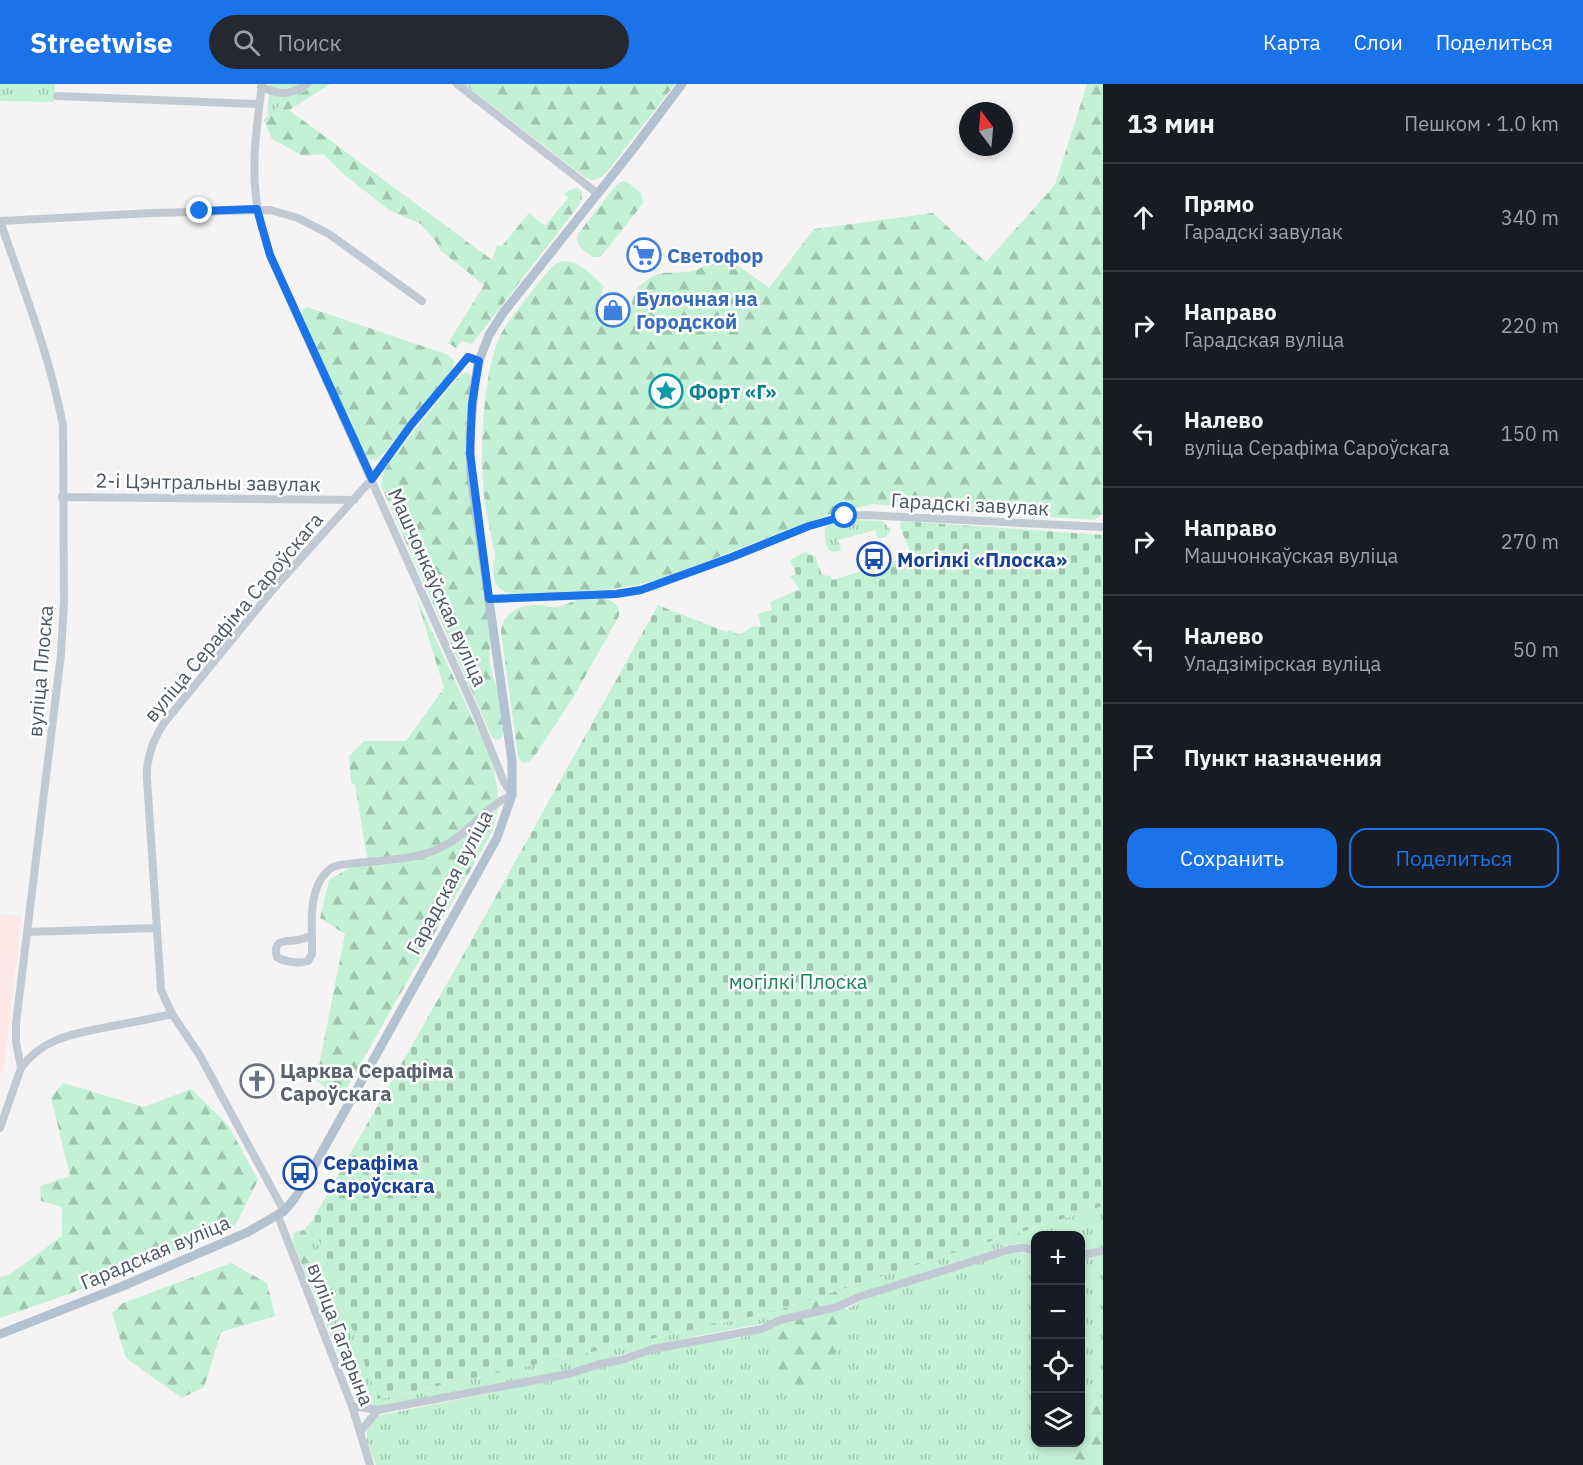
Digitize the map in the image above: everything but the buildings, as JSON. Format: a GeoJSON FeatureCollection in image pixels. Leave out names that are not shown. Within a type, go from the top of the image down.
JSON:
{"type":"FeatureCollection","features":[{"type":"Feature","properties":{"kind":"main road","name":"Гарадская вуліца"},"geometry":{"type":"LineString","coordinates":[[0,1334],[123,1286],[248,1232],[281,1213],[295,1198],[308,1177],[497,838],[512,795],[512,770],[511,744],[470,453],[472,404],[479,361],[489,335],[502,313],[634,148],[682,84]]}},
{"type":"Feature","properties":{"kind":"street"},"geometry":{"type":"LineString","coordinates":[[262,86],[274,92],[286,94],[307,84]]}},
{"type":"Feature","properties":{"kind":"street"},"geometry":{"type":"LineString","coordinates":[[457,84],[597,193]]}},
{"type":"Feature","properties":{"kind":"street","name":"Машчонкаўская вуліца"},"geometry":{"type":"LineString","coordinates":[[262,86],[255,164],[257,209],[270,255],[476,713],[504,782],[512,795]]}},
{"type":"Feature","properties":{"kind":"street"},"geometry":{"type":"LineString","coordinates":[[57,96],[259,104]]}},
{"type":"Feature","properties":{"kind":"street"},"geometry":{"type":"LineString","coordinates":[[0,221],[257,209],[283,213],[329,234],[422,301]]}},
{"type":"Feature","properties":{"kind":"street","name":"вуліца Плоска"},"geometry":{"type":"LineString","coordinates":[[0,221],[46,356],[58,400],[63,433],[64,601],[61,654],[16,1032],[21,1068],[0,1128]]}},
{"type":"Feature","properties":{"kind":"street","name":"вуліца Серафіма Сароўскага"},"geometry":{"type":"LineString","coordinates":[[281,1213],[199,1054],[172,1014],[161,990],[147,770],[150,749],[164,723],[275,587],[372,479],[411,425],[468,357],[479,361]]}},
{"type":"Feature","properties":{"kind":"street","name":"2-і Цэнтральны завулак"},"geometry":{"type":"LineString","coordinates":[[62,497],[354,500]]}},
{"type":"Feature","properties":{"kind":"street","name":"Гарадскі завулак"},"geometry":{"type":"LineString","coordinates":[[489,599],[616,594],[641,590],[809,526],[845,516],[864,514],[1103,527]]}},
{"type":"Feature","properties":{"kind":"street"},"geometry":{"type":"LineString","coordinates":[[312,934],[278,944],[276,950],[278,957],[284,960],[308,961],[312,954],[314,897],[322,880],[335,866],[413,856],[439,849],[462,834],[491,807],[512,795]]}},
{"type":"Feature","properties":{"kind":"street"},"geometry":{"type":"LineString","coordinates":[[27,932],[156,928]]}},
{"type":"Feature","properties":{"kind":"street"},"geometry":{"type":"LineString","coordinates":[[21,1068],[43,1046],[64,1037],[172,1014]]}},
{"type":"Feature","properties":{"kind":"street","name":"вуліца Гагарына"},"geometry":{"type":"LineString","coordinates":[[281,1213],[352,1406],[370,1465]]}},
{"type":"Feature","properties":{"kind":"street"},"geometry":{"type":"LineString","coordinates":[[352,1406],[378,1410],[568,1374],[653,1349],[762,1329],[780,1320],[837,1307],[859,1297],[1011,1249],[1031,1250]]}},
{"type":"Feature","properties":{"kind":"street"},"geometry":{"type":"LineString","coordinates":[[1085,1254],[1103,1251]]}},
{"type":"Feature","properties":{"kind":"street"},"geometry":{"type":"LineString","coordinates":[[360,1432],[378,1410]]}},
{"type":"Feature","properties":{"kind":"shaded area"},"geometry":{"type":"Polygon","coordinates":[[[0,914],[22,916],[3,1074],[0,1073],[0,914]]]}},
{"type":"Feature","properties":{"kind":"green space"},"geometry":{"type":"Polygon","coordinates":[[[0,84],[55,84],[54,102],[0,101],[0,84]]]}},
{"type":"Feature","properties":{"kind":"green space"},"geometry":{"type":"Polygon","coordinates":[[[270,84],[330,84],[288,110],[267,114],[270,84]]]}},
{"type":"Feature","properties":{"kind":"green space"},"geometry":{"type":"Polygon","coordinates":[[[316,84],[330,84],[289,110],[492,260],[497,245],[502,246],[529,213],[545,226],[568,198],[564,194],[577,188],[582,192],[579,205],[472,344],[462,341],[456,348],[448,343],[484,285],[440,250],[421,224],[389,210],[347,177],[323,154],[303,156],[272,139],[264,120],[272,111],[316,84]]]}},
{"type":"Feature","properties":{"kind":"green space"},"geometry":{"type":"Polygon","coordinates":[[[464,84],[675,84],[606,173],[594,180],[586,178],[464,84]]]}},
{"type":"Feature","properties":{"kind":"green space"},"geometry":{"type":"Polygon","coordinates":[[[1087,84],[1103,84],[1103,514],[1094,520],[874,504],[834,513],[669,576],[637,585],[604,590],[520,594],[504,592],[499,588],[494,578],[495,556],[483,483],[482,448],[487,386],[495,348],[501,334],[551,268],[565,261],[572,262],[586,270],[604,286],[598,312],[608,324],[622,321],[631,308],[635,290],[651,277],[661,273],[697,270],[720,257],[732,261],[769,288],[814,229],[933,213],[986,262],[1055,185],[1087,84]]]}},
{"type":"Feature","properties":{"kind":"green space"},"geometry":{"type":"Polygon","coordinates":[[[623,181],[641,193],[643,202],[603,254],[600,257],[592,257],[579,246],[578,234],[616,185],[623,181]]]}},
{"type":"Feature","properties":{"kind":"green space"},"geometry":{"type":"Polygon","coordinates":[[[307,307],[446,354],[453,361],[451,371],[376,460],[367,459],[364,455],[302,315],[302,310],[307,307]]]}},
{"type":"Feature","properties":{"kind":"green space"},"geometry":{"type":"Polygon","coordinates":[[[467,372],[470,374],[471,381],[466,426],[466,452],[491,640],[489,655],[492,675],[498,690],[503,731],[499,740],[494,739],[491,735],[381,486],[384,470],[459,376],[467,372]]]}},
{"type":"Feature","properties":{"kind":"green space"},"geometry":{"type":"Polygon","coordinates":[[[854,520],[883,521],[890,531],[886,536],[878,539],[875,530],[838,540],[841,550],[831,551],[826,544],[825,528],[829,525],[854,520]]]}},
{"type":"Feature","properties":{"kind":"green space","name":"могілкі Плоска"},"geometry":{"type":"Polygon","coordinates":[[[901,521],[1103,535],[1103,1206],[769,1313],[378,1399],[312,1221],[658,605],[739,635],[752,627],[761,626],[758,614],[772,610],[770,602],[800,589],[790,576],[796,574],[790,560],[805,552],[815,556],[822,575],[830,576],[832,580],[862,571],[864,575],[870,573],[869,568],[912,556],[900,527],[901,521]]]}},
{"type":"Feature","properties":{"kind":"green space"},"geometry":{"type":"Polygon","coordinates":[[[416,597],[485,745],[494,770],[498,808],[493,829],[487,841],[341,1098],[316,1081],[345,934],[320,918],[329,880],[367,858],[355,785],[351,782],[349,756],[364,741],[406,741],[444,688],[416,597]]]}},
{"type":"Feature","properties":{"kind":"green space"},"geometry":{"type":"Polygon","coordinates":[[[602,599],[615,603],[619,616],[574,696],[534,757],[522,763],[518,756],[501,632],[502,625],[508,615],[525,606],[556,607],[577,600],[602,599]]]}},
{"type":"Feature","properties":{"kind":"green space"},"geometry":{"type":"Polygon","coordinates":[[[63,1083],[144,1107],[191,1089],[228,1125],[258,1180],[235,1226],[69,1294],[0,1318],[0,1277],[9,1275],[62,1236],[62,1207],[41,1201],[40,1186],[70,1176],[51,1097],[63,1083]]]}},
{"type":"Feature","properties":{"kind":"green space"},"geometry":{"type":"Polygon","coordinates":[[[1103,1206],[1103,1248],[1085,1250],[1085,1231],[1031,1231],[1031,1246],[1013,1244],[770,1322],[696,1336],[571,1370],[380,1407],[364,1404],[356,1399],[293,1242],[294,1234],[304,1230],[312,1221],[379,1399],[769,1313],[1103,1206]]]}},
{"type":"Feature","properties":{"kind":"green space"},"geometry":{"type":"Polygon","coordinates":[[[304,1230],[311,1240],[313,1251],[312,1260],[302,1264],[293,1242],[294,1234],[304,1230]]]}},
{"type":"Feature","properties":{"kind":"green space"},"geometry":{"type":"Polygon","coordinates":[[[1011,1252],[1031,1254],[1031,1447],[1085,1447],[1085,1257],[1103,1255],[1103,1465],[376,1465],[368,1445],[368,1429],[377,1416],[569,1377],[656,1351],[739,1338],[845,1310],[867,1298],[1011,1252]]]}},
{"type":"Feature","properties":{"kind":"green space"},"geometry":{"type":"Polygon","coordinates":[[[231,1263],[267,1283],[275,1316],[221,1332],[204,1387],[182,1398],[126,1358],[112,1313],[123,1303],[231,1263]]]}},
{"type":"Feature","properties":{"kind":"green space"},"geometry":{"type":"Polygon","coordinates":[[[840,1290],[845,1310],[840,1341],[815,1393],[797,1397],[789,1395],[773,1383],[769,1313],[840,1290]]]}},
{"type":"Feature","properties":{"kind":"green space"},"geometry":{"type":"Polygon","coordinates":[[[1085,1384],[1093,1388],[1103,1399],[1103,1465],[1071,1465],[1048,1447],[1085,1447],[1085,1384]]]}},
{"type":"Feature","properties":{"kind":"place","name":"Светофор"},"geometry":{"type":"Point","coordinates":[644,255]}},
{"type":"Feature","properties":{"kind":"place","name":"Булочная на Городской"},"geometry":{"type":"Point","coordinates":[613,310]}},
{"type":"Feature","properties":{"kind":"place","name":"Форт «Г»"},"geometry":{"type":"Point","coordinates":[666,391]}},
{"type":"Feature","properties":{"kind":"place","name":"Могілкі «Плоска»"},"geometry":{"type":"Point","coordinates":[874,559]}},
{"type":"Feature","properties":{"kind":"place","name":"Царква Серафіма Сароўскага"},"geometry":{"type":"Point","coordinates":[257,1081]}},
{"type":"Feature","properties":{"kind":"place","name":"Серафіма Сароўскага"},"geometry":{"type":"Point","coordinates":[300,1173]}},
{"type":"Feature","properties":{"kind":"route"},"geometry":{"type":"LineString","coordinates":[[200,211],[257,209],[270,255],[287,295],[372,479],[411,425],[468,357],[479,361],[472,404],[470,453],[471,475],[489,599],[616,594],[641,590],[809,526],[845,516]]}}]}
